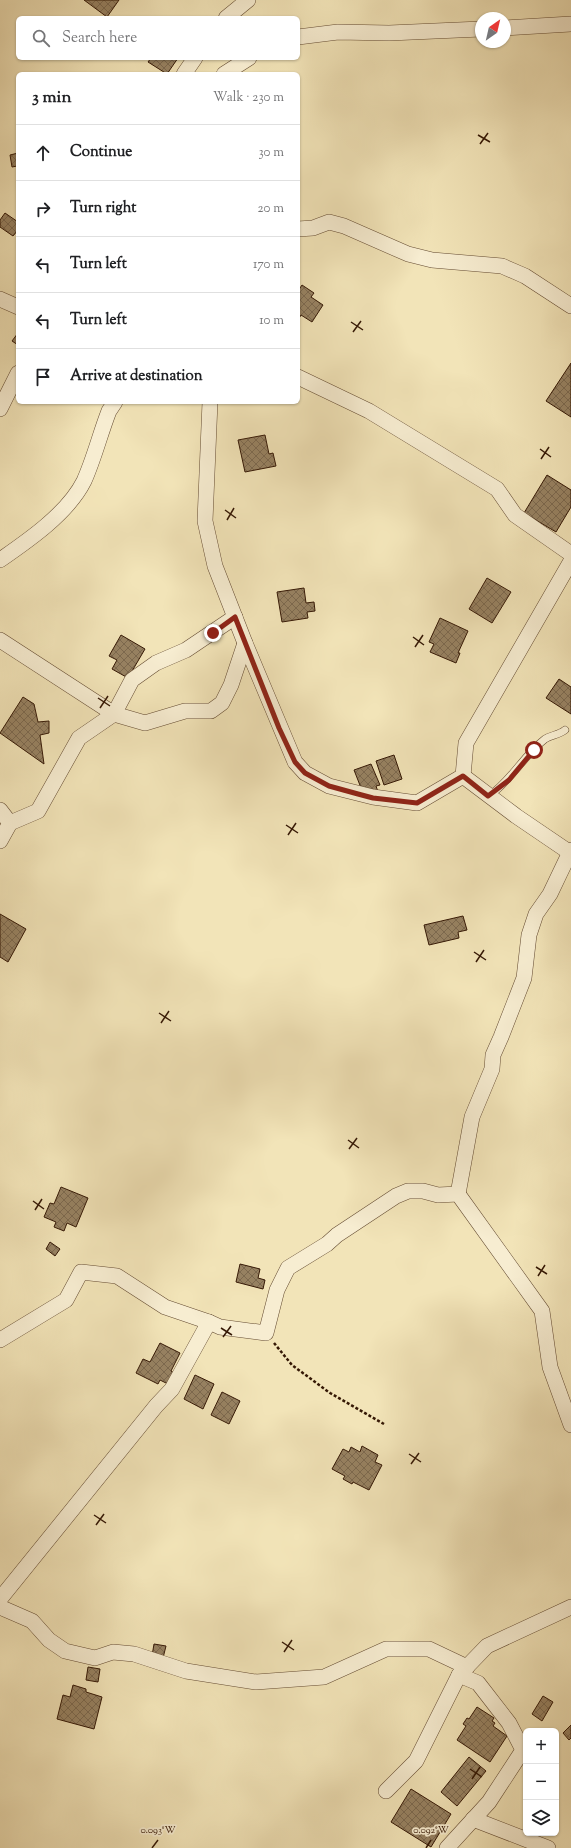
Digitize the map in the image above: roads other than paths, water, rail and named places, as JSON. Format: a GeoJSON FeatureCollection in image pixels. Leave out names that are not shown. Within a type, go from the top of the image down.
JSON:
{"type":"FeatureCollection","features":[{"type":"Feature","properties":{"kind":"street"},"geometry":{"type":"LineString","coordinates":[[228,16],[248,0]]}},
{"type":"Feature","properties":{"kind":"street"},"geometry":{"type":"LineString","coordinates":[[511,28],[571,24]]}},
{"type":"Feature","properties":{"kind":"street"},"geometry":{"type":"LineString","coordinates":[[300,37],[338,32],[389,33],[475,29]]}},
{"type":"Feature","properties":{"kind":"street"},"geometry":{"type":"LineString","coordinates":[[185,72],[194,60]]}},
{"type":"Feature","properties":{"kind":"street"},"geometry":{"type":"LineString","coordinates":[[227,72],[246,60]]}},
{"type":"Feature","properties":{"kind":"street"},"geometry":{"type":"LineString","coordinates":[[300,229],[313,228],[329,222],[344,226],[408,254],[432,260],[502,266],[525,276],[571,306]]}},
{"type":"Feature","properties":{"kind":"street"},"geometry":{"type":"LineString","coordinates":[[0,299],[16,306]]}},
{"type":"Feature","properties":{"kind":"street"},"geometry":{"type":"LineString","coordinates":[[0,409],[16,377]]}},
{"type":"Feature","properties":{"kind":"street"},"geometry":{"type":"LineString","coordinates":[[300,378],[369,411],[497,489],[515,515],[571,554]]}},
{"type":"Feature","properties":{"kind":"street"},"geometry":{"type":"LineString","coordinates":[[0,560],[43,530],[65,507],[83,481],[109,411],[114,404]]}},
{"type":"Feature","properties":{"kind":"street"},"geometry":{"type":"LineString","coordinates":[[210,404],[205,521],[215,566],[245,643],[295,762],[305,773],[329,786],[373,798],[417,803],[463,776]]}},
{"type":"Feature","properties":{"kind":"street"},"geometry":{"type":"LineString","coordinates":[[463,776],[466,743],[571,561]]}},
{"type":"Feature","properties":{"kind":"street"},"geometry":{"type":"LineString","coordinates":[[0,841],[10,823],[38,811],[79,738],[114,714],[132,680],[156,663],[186,650],[235,617]]}},
{"type":"Feature","properties":{"kind":"street"},"geometry":{"type":"LineString","coordinates":[[0,640],[114,714],[145,723],[185,711],[210,711],[222,703],[228,691],[245,643]]}},
{"type":"Feature","properties":{"kind":"street"},"geometry":{"type":"LineString","coordinates":[[463,776],[488,796],[570,851],[550,894],[536,914],[529,935],[524,978],[493,1055],[492,1069],[472,1117],[458,1194],[542,1311],[550,1367],[571,1425]]}},
{"type":"Feature","properties":{"kind":"street"},"geometry":{"type":"LineString","coordinates":[[0,810],[10,823]]}},
{"type":"Feature","properties":{"kind":"street"},"geometry":{"type":"LineString","coordinates":[[0,1340],[66,1300],[81,1272],[117,1276],[166,1307],[220,1327],[266,1333],[276,1290],[288,1268],[327,1244],[337,1235],[396,1196],[408,1191],[423,1191],[438,1195],[458,1194]]}},
{"type":"Feature","properties":{"kind":"street"},"geometry":{"type":"LineString","coordinates":[[0,1599],[156,1406],[172,1389],[208,1322]]}},
{"type":"Feature","properties":{"kind":"street"},"geometry":{"type":"LineString","coordinates":[[0,1607],[32,1622],[49,1640],[65,1651],[95,1658],[113,1652],[134,1654],[186,1671],[256,1682],[324,1677],[386,1649],[429,1649],[463,1671],[478,1683],[509,1723],[523,1750],[489,1802],[446,1848]]}},
{"type":"Feature","properties":{"kind":"street"},"geometry":{"type":"LineString","coordinates":[[386,1791],[416,1761],[463,1671],[487,1646],[571,1607]]}},
{"type":"Feature","properties":{"kind":"street"},"geometry":{"type":"LineString","coordinates":[[473,1820],[548,1848]]}},
{"type":"Feature","properties":{"kind":"lane"},"geometry":{"type":"LineString","coordinates":[[488,796],[509,780],[546,738],[564,730]]}}]}
